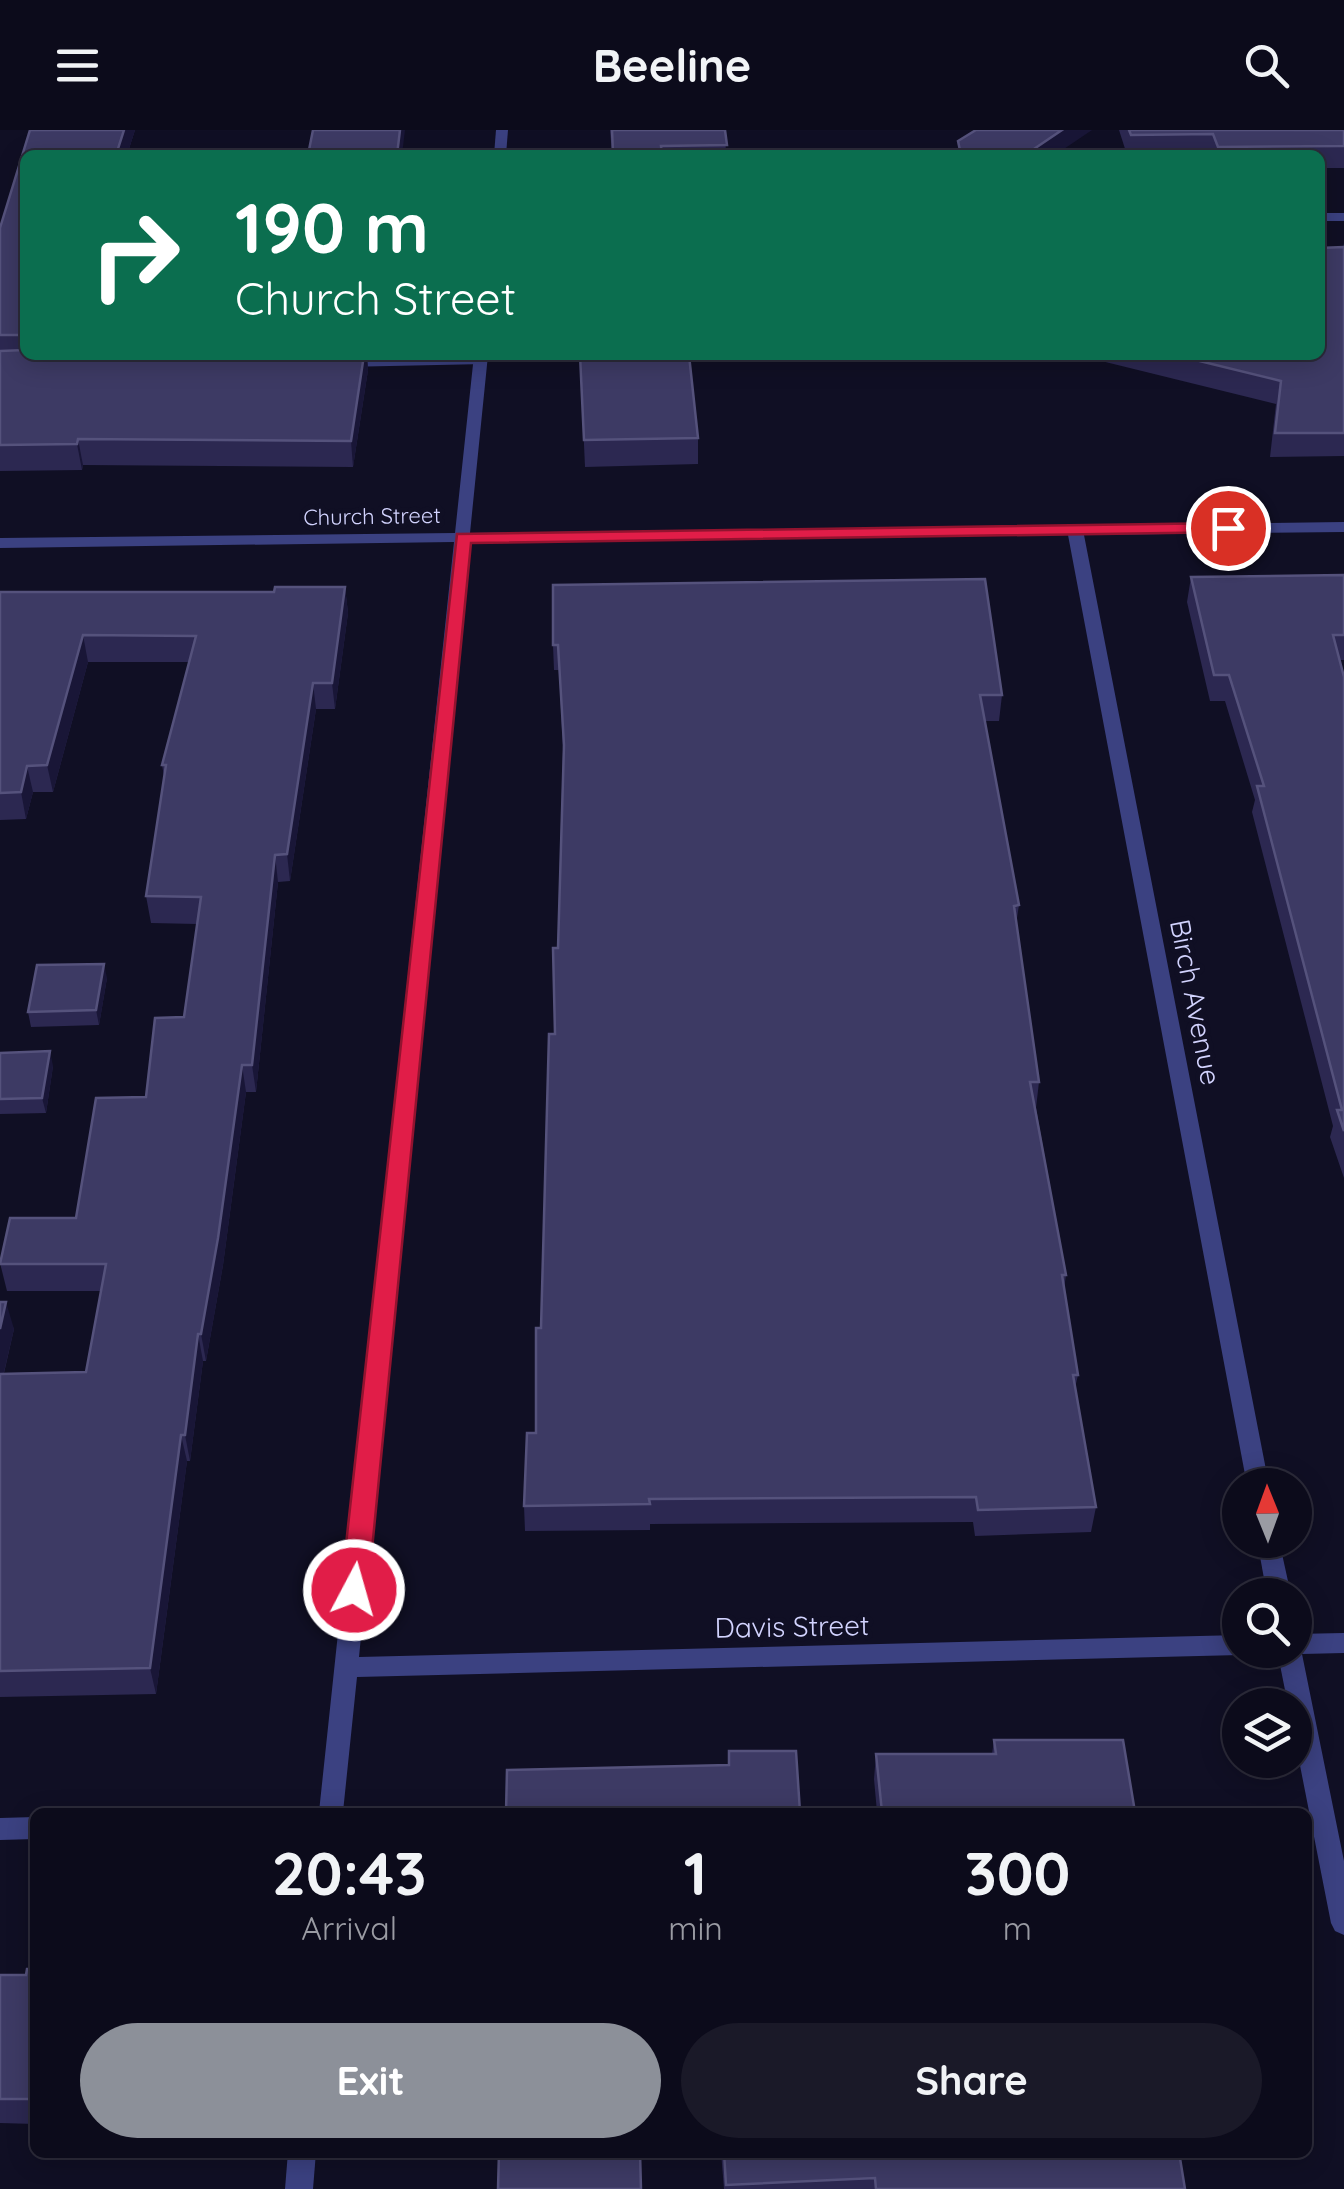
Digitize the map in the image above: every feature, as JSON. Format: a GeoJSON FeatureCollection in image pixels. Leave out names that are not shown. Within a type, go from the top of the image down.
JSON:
{"type":"FeatureCollection","features":[{"type":"Feature","properties":{"kind":"street"},"geometry":{"type":"LineString","coordinates":[[326,363],[418,360]]}},
{"type":"Feature","properties":{"kind":"street"},"geometry":{"type":"LineString","coordinates":[[331,1808],[480,360]]}},
{"type":"Feature","properties":{"kind":"street","name":"Church Street"},"geometry":{"type":"LineString","coordinates":[[0,543],[1344,527]]}},
{"type":"Feature","properties":{"kind":"street","name":"Birch Avenue"},"geometry":{"type":"LineString","coordinates":[[1075,530],[1255,1468]]}},
{"type":"Feature","properties":{"kind":"street"},"geometry":{"type":"LineString","coordinates":[[1312,1644],[1344,1643]]}},
{"type":"Feature","properties":{"kind":"street","name":"Davis Street"},"geometry":{"type":"LineString","coordinates":[[346,1668],[1222,1645]]}},
{"type":"Feature","properties":{"kind":"street"},"geometry":{"type":"LineString","coordinates":[[1293,1668],[1344,1923]]}},
{"type":"Feature","properties":{"kind":"street"},"geometry":{"type":"LineString","coordinates":[[0,1829],[30,1828]]}},
{"type":"Feature","properties":{"kind":"street"},"geometry":{"type":"LineString","coordinates":[[299,2189],[302,2158]]}},
{"type":"Feature","properties":{"kind":"building"},"geometry":{"type":"Polygon","coordinates":[[[30,130],[124,130],[118,150],[24,150],[30,130]]]}},
{"type":"Feature","properties":{"kind":"building"},"geometry":{"type":"Polygon","coordinates":[[[313,130],[400,130],[398,150],[309,150],[313,130]]]}},
{"type":"Feature","properties":{"kind":"building"},"geometry":{"type":"Polygon","coordinates":[[[612,130],[725,130],[727,145],[661,146],[661,150],[613,150],[612,130]]]}},
{"type":"Feature","properties":{"kind":"building"},"geometry":{"type":"Polygon","coordinates":[[[976,130],[1062,130],[1032,150],[960,150],[958,141],[976,130]]]}},
{"type":"Feature","properties":{"kind":"building"},"geometry":{"type":"Polygon","coordinates":[[[1129,130],[1344,130],[1344,146],[1218,147],[1213,134],[1131,135],[1129,130]]]}},
{"type":"Feature","properties":{"kind":"building"},"geometry":{"type":"Polygon","coordinates":[[[20,163],[20,335],[0,335],[0,228],[20,163]]]}},
{"type":"Feature","properties":{"kind":"building"},"geometry":{"type":"Polygon","coordinates":[[[1344,247],[1344,433],[1275,433],[1281,381],[1195,360],[1325,360],[1325,248],[1344,247]]]}},
{"type":"Feature","properties":{"kind":"building"},"geometry":{"type":"Polygon","coordinates":[[[20,350],[20,360],[363,360],[351,441],[78,439],[77,444],[0,445],[0,351],[20,350]]]}},
{"type":"Feature","properties":{"kind":"building"},"geometry":{"type":"Polygon","coordinates":[[[580,360],[690,360],[698,438],[584,440],[580,360]]]}},
{"type":"Feature","properties":{"kind":"building"},"geometry":{"type":"Polygon","coordinates":[[[1344,575],[1344,635],[1333,635],[1344,677],[1344,1131],[1337,1110],[1342,1110],[1257,786],[1264,786],[1229,675],[1214,675],[1191,577],[1344,575]]]}},
{"type":"Feature","properties":{"kind":"building"},"geometry":{"type":"Polygon","coordinates":[[[985,579],[1002,695],[980,695],[1019,905],[1014,906],[1039,1082],[1030,1082],[1066,1275],[1062,1275],[1078,1375],[1073,1375],[1096,1507],[978,1510],[976,1497],[649,1499],[650,1504],[524,1506],[527,1433],[536,1433],[536,1328],[541,1328],[549,1034],[555,1034],[553,948],[558,948],[564,745],[558,645],[553,645],[553,585],[985,579]]]}},
{"type":"Feature","properties":{"kind":"building"},"geometry":{"type":"Polygon","coordinates":[[[275,587],[345,587],[332,683],[313,683],[287,854],[275,855],[252,1065],[242,1065],[218,1238],[198,1334],[185,1435],[181,1435],[150,1668],[0,1671],[0,1374],[86,1372],[106,1264],[0,1264],[10,1218],[76,1218],[96,1098],[146,1097],[155,1018],[184,1017],[201,897],[146,896],[166,765],[162,765],[196,636],[83,635],[47,765],[27,766],[21,792],[0,793],[0,592],[274,592],[275,587]]]}},
{"type":"Feature","properties":{"kind":"building"},"geometry":{"type":"Polygon","coordinates":[[[104,964],[96,1010],[28,1012],[37,965],[104,964]]]}},
{"type":"Feature","properties":{"kind":"building"},"geometry":{"type":"Polygon","coordinates":[[[50,1051],[42,1098],[0,1099],[0,1053],[50,1051]]]}},
{"type":"Feature","properties":{"kind":"building"},"geometry":{"type":"Polygon","coordinates":[[[0,1302],[6,1302],[0,1329],[0,1302]]]}},
{"type":"Feature","properties":{"kind":"building"},"geometry":{"type":"Polygon","coordinates":[[[994,1740],[1123,1740],[1134,1808],[882,1808],[876,1754],[996,1754],[994,1740]]]}},
{"type":"Feature","properties":{"kind":"building"},"geometry":{"type":"Polygon","coordinates":[[[729,1751],[796,1751],[800,1808],[506,1808],[507,1770],[729,1765],[729,1751]]]}},
{"type":"Feature","properties":{"kind":"building"},"geometry":{"type":"Polygon","coordinates":[[[30,1969],[30,2099],[0,2099],[0,1975],[26,1975],[30,1969]]]}},
{"type":"Feature","properties":{"kind":"building"},"geometry":{"type":"Polygon","coordinates":[[[499,2158],[640,2158],[641,2189],[498,2189],[499,2158]]]}},
{"type":"Feature","properties":{"kind":"building"},"geometry":{"type":"Polygon","coordinates":[[[724,2158],[1180,2158],[1185,2189],[876,2189],[875,2178],[726,2185],[724,2158]]]}},
{"type":"Feature","properties":{"kind":"route"},"geometry":{"type":"LineString","coordinates":[[354,1590],[463,538],[1228,528]]}}]}
